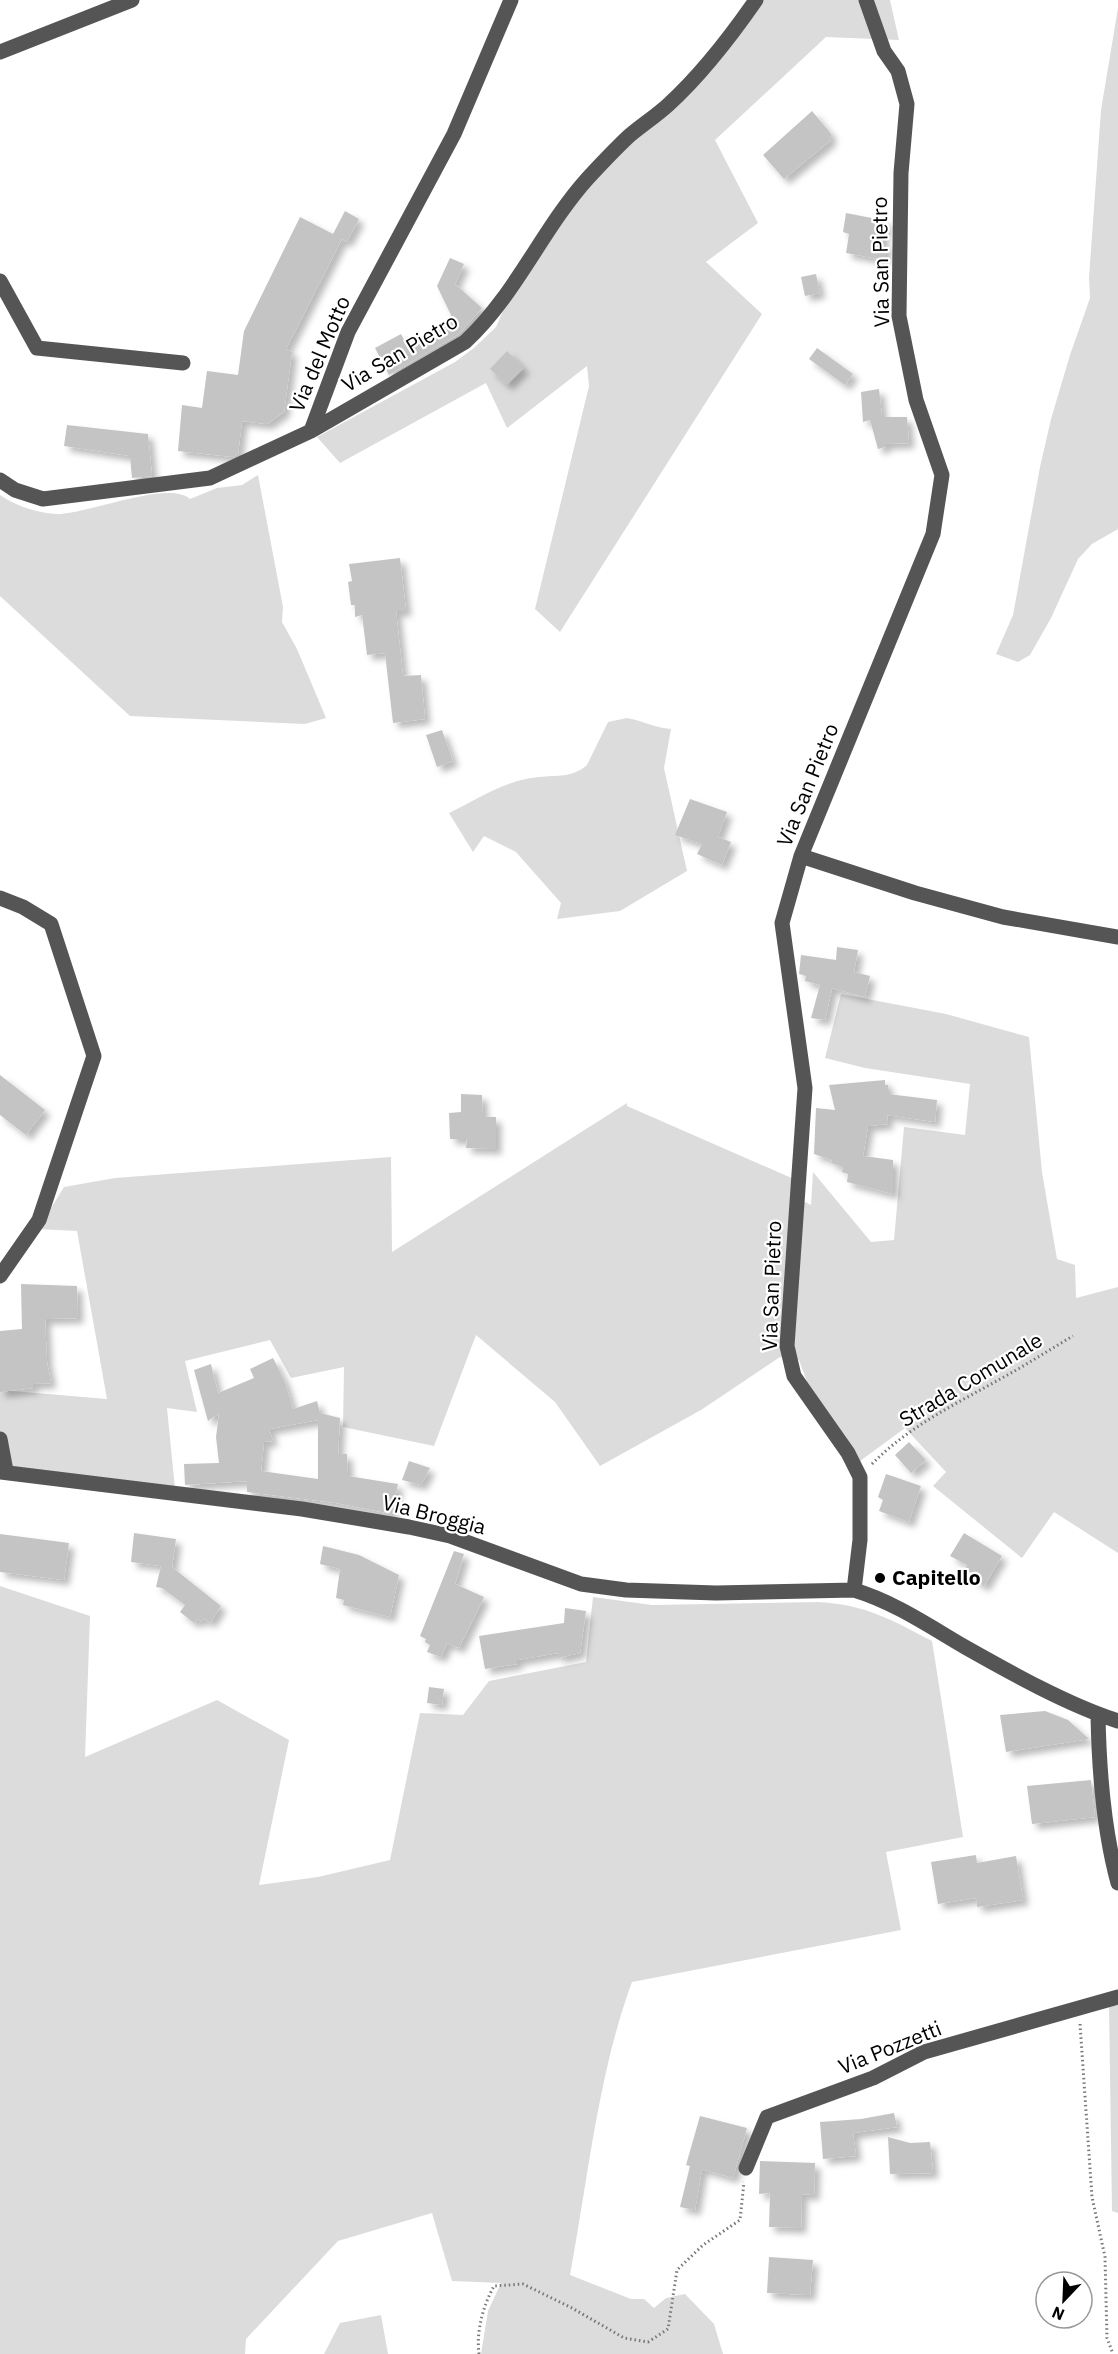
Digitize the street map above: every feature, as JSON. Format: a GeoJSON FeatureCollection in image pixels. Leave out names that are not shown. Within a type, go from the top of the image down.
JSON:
{"type":"FeatureCollection","features":[{"type":"Feature","properties":{"kind":"street"},"geometry":{"type":"LineString","coordinates":[[0,52],[132,0]]}},
{"type":"Feature","properties":{"kind":"street","name":"Via del Motto"},"geometry":{"type":"LineString","coordinates":[[0,480],[15,490],[43,499],[210,478],[311,431],[348,332],[454,134],[511,0]]}},
{"type":"Feature","properties":{"kind":"street","name":"Via San Pietro"},"geometry":{"type":"LineString","coordinates":[[311,431],[465,342],[486,323],[512,289],[532,255],[586,180],[628,137],[669,104],[711,59],[756,0]]}},
{"type":"Feature","properties":{"kind":"street","name":"Via San Pietro"},"geometry":{"type":"LineString","coordinates":[[854,1590],[860,1540],[861,1477],[848,1453],[794,1376],[787,1346],[805,1088],[782,922],[801,856],[933,534],[942,475],[916,400],[899,316],[901,173],[907,104],[898,71],[884,51],[866,0]]}},
{"type":"Feature","properties":{"kind":"street"},"geometry":{"type":"LineString","coordinates":[[0,281],[37,348],[183,363]]}},
{"type":"Feature","properties":{"kind":"street"},"geometry":{"type":"LineString","coordinates":[[801,856],[915,894],[1003,917],[1118,937]]}},
{"type":"Feature","properties":{"kind":"street"},"geometry":{"type":"LineString","coordinates":[[0,898],[23,907],[51,924],[94,1056],[39,1220],[0,1276]]}},
{"type":"Feature","properties":{"kind":"street"},"geometry":{"type":"LineString","coordinates":[[0,1439],[3,1471]]}},
{"type":"Feature","properties":{"kind":"street","name":"Via Broggia"},"geometry":{"type":"LineString","coordinates":[[3,1471],[302,1509],[408,1527],[450,1536],[581,1584],[626,1590],[716,1593],[854,1590]]}},
{"type":"Feature","properties":{"kind":"street"},"geometry":{"type":"LineString","coordinates":[[854,1590],[875,1596],[985,1659],[1098,1715],[1118,1721]]}},
{"type":"Feature","properties":{"kind":"street"},"geometry":{"type":"LineString","coordinates":[[1098,1715],[1099,1765],[1110,1852],[1118,1883]]}},
{"type":"Feature","properties":{"kind":"street","name":"Via Pozzetti"},"geometry":{"type":"LineString","coordinates":[[746,2168],[767,2117],[873,2079],[924,2052],[1118,1997]]}},
{"type":"Feature","properties":{"kind":"path","name":"Strada Comunale"},"geometry":{"type":"LineString","coordinates":[[861,1477],[888,1448],[934,1414],[1003,1378],[1073,1336]]}},
{"type":"Feature","properties":{"kind":"path"},"geometry":{"type":"LineString","coordinates":[[1079,2007],[1092,2197],[1105,2257],[1107,2337],[1113,2354]]}},
{"type":"Feature","properties":{"kind":"path"},"geometry":{"type":"LineString","coordinates":[[479,2354],[477,2339],[486,2299],[494,2286],[523,2284],[572,2308],[624,2338],[648,2342],[668,2329],[677,2270],[703,2245],[741,2220],[746,2168]]}},
{"type":"Feature","properties":{"kind":"shaded area"},"geometry":{"type":"Polygon","coordinates":[[[762,0],[890,0],[899,40],[826,37],[715,140],[758,223],[706,262],[762,314],[560,632],[535,609],[589,386],[587,366],[507,428],[486,383],[340,463],[317,437],[455,362],[496,327],[507,302],[583,192],[762,0]]]}},
{"type":"Feature","properties":{"kind":"shaded area"},"geometry":{"type":"Polygon","coordinates":[[[1118,8],[1118,529],[1092,544],[1078,559],[1051,618],[1030,655],[1018,662],[996,654],[1013,615],[1051,419],[1090,298],[1089,278],[1101,110],[1118,8]]]}},
{"type":"Feature","properties":{"kind":"shaded area"},"geometry":{"type":"Polygon","coordinates":[[[258,475],[283,607],[282,622],[297,649],[326,718],[305,724],[130,716],[0,596],[0,495],[41,512],[70,513],[146,495],[179,494],[190,499],[217,488],[242,485],[258,475]]]}},
{"type":"Feature","properties":{"kind":"shaded area"},"geometry":{"type":"Polygon","coordinates":[[[627,718],[671,729],[664,768],[687,871],[620,911],[557,919],[561,903],[516,852],[484,836],[473,852],[449,813],[492,791],[516,782],[576,772],[587,765],[608,722],[627,718]]]}},
{"type":"Feature","properties":{"kind":"shaded area"},"geometry":{"type":"Polygon","coordinates":[[[841,994],[946,1014],[1029,1037],[1042,1172],[1057,1259],[1075,1265],[1076,1298],[1118,1287],[1118,1553],[1054,1512],[1022,1558],[933,1486],[946,1472],[905,1428],[856,1464],[809,1387],[799,1360],[780,1357],[701,1410],[600,1466],[555,1402],[476,1335],[434,1446],[343,1427],[344,1367],[291,1378],[270,1340],[185,1361],[197,1412],[167,1408],[175,1489],[2,1471],[0,1390],[107,1399],[77,1231],[38,1229],[64,1187],[115,1178],[391,1157],[392,1252],[627,1103],[627,1106],[803,1183],[803,1201],[811,1205],[813,1172],[871,1242],[894,1240],[904,1127],[965,1135],[970,1084],[865,1068],[825,1058],[841,994]]]}},
{"type":"Feature","properties":{"kind":"shaded area"},"geometry":{"type":"Polygon","coordinates":[[[0,1586],[90,1616],[85,1757],[217,1700],[289,1740],[259,1885],[318,1877],[390,1860],[420,1713],[463,1715],[489,1681],[586,1662],[593,1597],[652,1605],[819,1602],[836,1604],[877,1614],[932,1641],[963,1837],[886,1852],[901,1930],[632,1982],[620,2017],[602,2090],[570,2275],[631,2299],[644,2299],[654,2308],[666,2298],[685,2294],[714,2324],[723,2354],[481,2354],[488,2311],[501,2283],[452,2281],[432,2213],[338,2241],[246,2339],[245,2354],[0,2354],[0,1586]]]}},
{"type":"Feature","properties":{"kind":"shaded area"},"geometry":{"type":"Polygon","coordinates":[[[1118,1998],[1118,2213],[1112,2211],[1109,2003],[1118,1998]]]}},
{"type":"Feature","properties":{"kind":"shaded area"},"geometry":{"type":"Polygon","coordinates":[[[381,2315],[388,2354],[324,2354],[340,2323],[381,2315]]]}},
{"type":"Feature","properties":{"kind":"building"},"geometry":{"type":"Polygon","coordinates":[[[812,111],[832,135],[829,138],[831,140],[784,179],[763,155],[812,111]]]}},
{"type":"Feature","properties":{"kind":"building"},"geometry":{"type":"Polygon","coordinates":[[[345,211],[359,219],[347,242],[342,239],[286,349],[292,352],[284,412],[267,424],[242,421],[238,454],[233,457],[178,451],[182,405],[202,408],[207,371],[238,375],[244,331],[300,217],[333,234],[345,211]]]}},
{"type":"Feature","properties":{"kind":"building"},"geometry":{"type":"Polygon","coordinates":[[[846,213],[887,221],[882,244],[887,244],[884,260],[846,253],[849,234],[843,232],[846,213]]]}},
{"type":"Feature","properties":{"kind":"building"},"geometry":{"type":"Polygon","coordinates":[[[450,258],[464,264],[455,284],[482,308],[459,334],[389,375],[375,348],[401,334],[407,345],[443,326],[451,315],[437,286],[450,258]]]}},
{"type":"Feature","properties":{"kind":"building"},"geometry":{"type":"Polygon","coordinates":[[[816,274],[820,293],[805,296],[801,277],[816,274]]]}},
{"type":"Feature","properties":{"kind":"building"},"geometry":{"type":"Polygon","coordinates":[[[817,348],[853,374],[845,385],[809,359],[817,348]]]}},
{"type":"Feature","properties":{"kind":"building"},"geometry":{"type":"Polygon","coordinates":[[[507,351],[524,368],[507,385],[490,369],[507,351]]]}},
{"type":"Feature","properties":{"kind":"building"},"geometry":{"type":"Polygon","coordinates":[[[879,389],[882,417],[907,417],[909,443],[885,444],[885,447],[878,449],[870,420],[863,422],[861,392],[879,389]]]}},
{"type":"Feature","properties":{"kind":"building"},"geometry":{"type":"Polygon","coordinates":[[[67,425],[148,434],[152,476],[132,478],[130,456],[64,446],[67,425]]]}},
{"type":"Feature","properties":{"kind":"building"},"geometry":{"type":"Polygon","coordinates":[[[400,558],[406,611],[396,611],[403,676],[421,675],[425,719],[393,723],[385,653],[367,655],[362,615],[355,617],[355,605],[351,605],[348,582],[352,581],[349,564],[400,558]]]}},
{"type":"Feature","properties":{"kind":"building"},"geometry":{"type":"Polygon","coordinates":[[[442,730],[453,761],[437,767],[426,735],[442,730]]]}},
{"type":"Feature","properties":{"kind":"building"},"geometry":{"type":"Polygon","coordinates":[[[690,799],[727,812],[718,837],[731,842],[722,865],[697,854],[702,844],[675,835],[690,799]]]}},
{"type":"Feature","properties":{"kind":"building"},"geometry":{"type":"Polygon","coordinates":[[[837,947],[858,950],[854,972],[870,976],[865,997],[832,988],[825,1020],[811,1018],[820,985],[805,981],[806,976],[799,974],[801,955],[836,960],[837,947]]]}},
{"type":"Feature","properties":{"kind":"building"},"geometry":{"type":"Polygon","coordinates":[[[0,1075],[45,1110],[26,1135],[0,1115],[0,1075]]]}},
{"type":"Feature","properties":{"kind":"building"},"geometry":{"type":"Polygon","coordinates":[[[885,1080],[885,1085],[888,1085],[888,1094],[937,1100],[935,1122],[887,1115],[888,1124],[868,1126],[863,1156],[893,1160],[893,1194],[847,1182],[848,1174],[842,1172],[843,1167],[831,1163],[832,1160],[814,1154],[816,1108],[835,1110],[829,1085],[885,1080]]]}},
{"type":"Feature","properties":{"kind":"building"},"geometry":{"type":"Polygon","coordinates":[[[461,1094],[482,1095],[483,1117],[496,1117],[496,1149],[466,1148],[467,1139],[450,1139],[449,1113],[461,1112],[461,1094]]]}},
{"type":"Feature","properties":{"kind":"building"},"geometry":{"type":"Polygon","coordinates":[[[21,1284],[77,1286],[78,1318],[45,1319],[47,1362],[51,1383],[33,1384],[33,1388],[0,1392],[0,1331],[22,1329],[21,1284]]]}},
{"type":"Feature","properties":{"kind":"building"},"geometry":{"type":"Polygon","coordinates":[[[273,1358],[285,1382],[293,1409],[317,1401],[320,1413],[340,1418],[338,1454],[347,1454],[348,1476],[398,1484],[392,1514],[336,1503],[247,1492],[247,1481],[185,1485],[184,1464],[219,1463],[216,1437],[219,1413],[208,1421],[194,1370],[211,1364],[218,1393],[254,1378],[250,1369],[273,1358]],[[318,1420],[269,1429],[273,1441],[264,1442],[261,1471],[318,1479],[318,1420]]]}},
{"type":"Feature","properties":{"kind":"building"},"geometry":{"type":"Polygon","coordinates":[[[909,1442],[926,1460],[911,1473],[895,1455],[909,1442]]]}},
{"type":"Feature","properties":{"kind":"building"},"geometry":{"type":"Polygon","coordinates":[[[409,1461],[430,1468],[421,1485],[402,1480],[409,1461]]]}},
{"type":"Feature","properties":{"kind":"building"},"geometry":{"type":"Polygon","coordinates":[[[886,1474],[921,1486],[909,1522],[879,1511],[883,1500],[878,1497],[886,1474]]]}},
{"type":"Feature","properties":{"kind":"building"},"geometry":{"type":"Polygon","coordinates":[[[134,1533],[176,1539],[172,1567],[221,1606],[210,1623],[204,1618],[201,1622],[198,1619],[194,1623],[180,1612],[185,1605],[162,1588],[156,1587],[161,1566],[131,1562],[134,1533]]]}},
{"type":"Feature","properties":{"kind":"building"},"geometry":{"type":"Polygon","coordinates":[[[964,1533],[1002,1556],[984,1586],[972,1579],[974,1574],[964,1569],[967,1565],[950,1556],[964,1533]]]}},
{"type":"Feature","properties":{"kind":"building"},"geometry":{"type":"Polygon","coordinates":[[[0,1534],[69,1543],[64,1580],[0,1572],[0,1534]]]}},
{"type":"Feature","properties":{"kind":"building"},"geometry":{"type":"Polygon","coordinates":[[[323,1546],[359,1555],[399,1575],[390,1617],[343,1605],[344,1600],[336,1598],[340,1569],[320,1564],[323,1546]]]}},
{"type":"Feature","properties":{"kind":"building"},"geometry":{"type":"Polygon","coordinates":[[[454,1551],[464,1554],[455,1584],[484,1597],[459,1648],[447,1643],[441,1657],[427,1652],[430,1645],[420,1636],[454,1551]]]}},
{"type":"Feature","properties":{"kind":"building"},"geometry":{"type":"Polygon","coordinates":[[[565,1608],[586,1611],[580,1653],[558,1658],[558,1653],[517,1660],[517,1664],[485,1669],[479,1636],[564,1623],[565,1608]]]}},
{"type":"Feature","properties":{"kind":"building"},"geometry":{"type":"Polygon","coordinates":[[[429,1687],[444,1689],[442,1705],[427,1703],[429,1687]]]}},
{"type":"Feature","properties":{"kind":"building"},"geometry":{"type":"Polygon","coordinates":[[[1045,1711],[1068,1720],[1089,1739],[1006,1752],[1000,1715],[1045,1711]]]}},
{"type":"Feature","properties":{"kind":"building"},"geometry":{"type":"Polygon","coordinates":[[[1091,1780],[1095,1817],[1032,1824],[1027,1786],[1091,1780]]]}},
{"type":"Feature","properties":{"kind":"building"},"geometry":{"type":"Polygon","coordinates":[[[976,1855],[977,1863],[1016,1856],[1023,1900],[977,1907],[976,1898],[938,1904],[931,1862],[976,1855]]]}},
{"type":"Feature","properties":{"kind":"building"},"geometry":{"type":"Polygon","coordinates":[[[894,2113],[897,2127],[853,2133],[856,2156],[823,2159],[820,2122],[861,2119],[894,2113]]]}},
{"type":"Feature","properties":{"kind":"building"},"geometry":{"type":"Polygon","coordinates":[[[700,2116],[747,2128],[733,2178],[702,2169],[695,2210],[680,2207],[690,2166],[686,2165],[700,2116]]]}},
{"type":"Feature","properties":{"kind":"building"},"geometry":{"type":"Polygon","coordinates":[[[888,2137],[910,2143],[930,2142],[933,2173],[890,2174],[888,2137]]]}},
{"type":"Feature","properties":{"kind":"building"},"geometry":{"type":"Polygon","coordinates":[[[760,2161],[815,2163],[814,2195],[802,2194],[801,2228],[769,2227],[770,2193],[759,2194],[760,2161]]]}},
{"type":"Feature","properties":{"kind":"building"},"geometry":{"type":"Polygon","coordinates":[[[769,2257],[813,2260],[810,2295],[767,2293],[769,2257]]]}},
{"type":"Feature","properties":{"kind":"place","name":"Capitello"},"geometry":{"type":"Point","coordinates":[880,1578]}}]}
